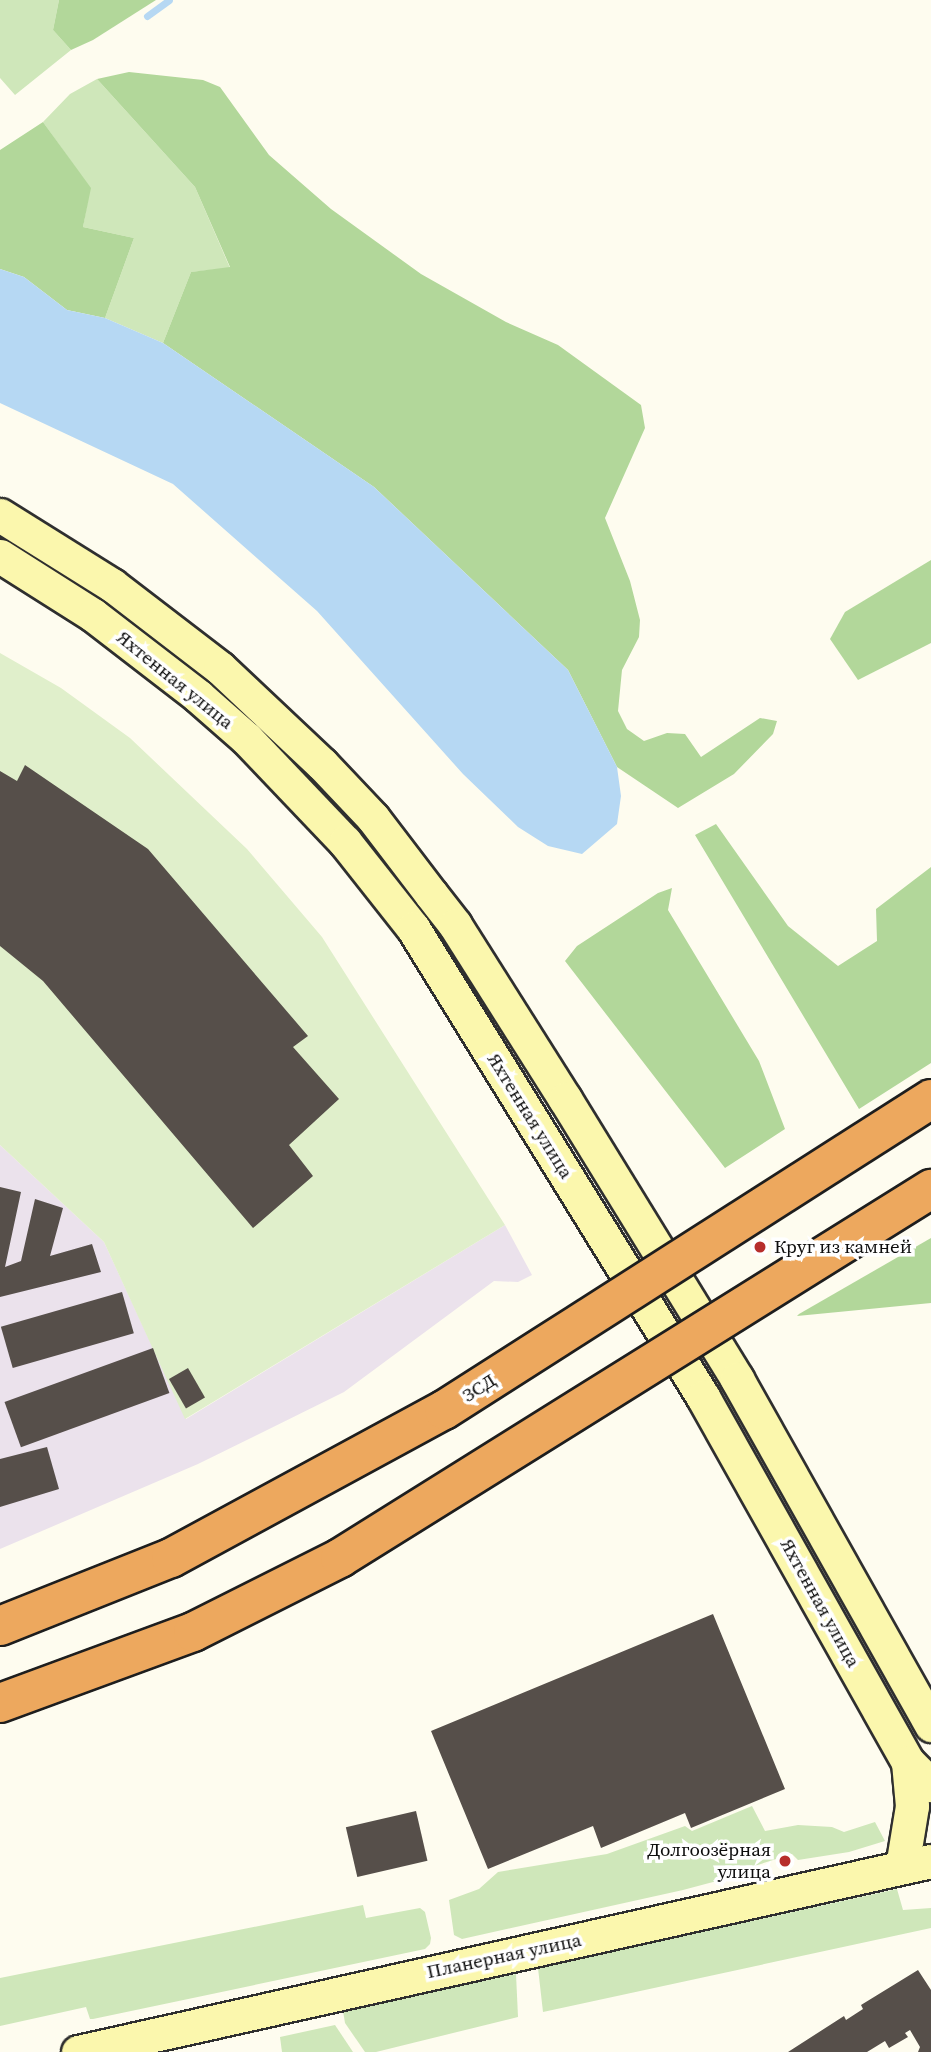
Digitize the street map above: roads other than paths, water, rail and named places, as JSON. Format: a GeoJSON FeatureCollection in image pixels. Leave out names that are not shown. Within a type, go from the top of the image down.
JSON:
{"type":"FeatureCollection","features":[{"type":"Feature","properties":{"kind":"highway","name":"ЗСД"},"geometry":{"type":"LineString","coordinates":[[0,1626],[171,1558],[444,1410],[931,1099]]}},
{"type":"Feature","properties":{"kind":"highway"},"geometry":{"type":"LineString","coordinates":[[0,1703],[193,1632],[340,1558],[931,1189]]}},
{"type":"Feature","properties":{"kind":"main road","name":"Яхтенная улица"},"geometry":{"type":"LineString","coordinates":[[0,515],[112,584],[220,668],[322,764],[373,818],[455,925],[737,1379],[931,1725]]}},
{"type":"Feature","properties":{"kind":"main road","name":"Яхтенная улица"},"geometry":{"type":"LineString","coordinates":[[0,556],[93,615],[188,688],[247,739],[345,842],[413,928],[703,1397],[908,1762],[931,1785]]}},
{"type":"Feature","properties":{"kind":"main road"},"geometry":{"type":"LineString","coordinates":[[908,1762],[917,1864]]}},
{"type":"Feature","properties":{"kind":"main road","name":"Планерная улица"},"geometry":{"type":"LineString","coordinates":[[78,2052],[176,2041],[917,1864]]}},
{"type":"Feature","properties":{"kind":"water"},"geometry":{"type":"Polygon","coordinates":[[[0,269],[24,277],[67,310],[105,318],[163,343],[374,487],[568,670],[617,767],[621,796],[617,824],[582,854],[548,846],[518,827],[463,774],[317,611],[173,484],[0,403],[0,269]]]}},
{"type":"Feature","properties":{"kind":"waterway"},"geometry":{"type":"LineString","coordinates":[[147,16],[169,0]]}},
{"type":"Feature","properties":{"kind":"place","name":"Круг из камней"},"geometry":{"type":"Point","coordinates":[760,1247]}},
{"type":"Feature","properties":{"kind":"place","name":"Долгоозёрная улица"},"geometry":{"type":"Point","coordinates":[785,1861]}}]}
